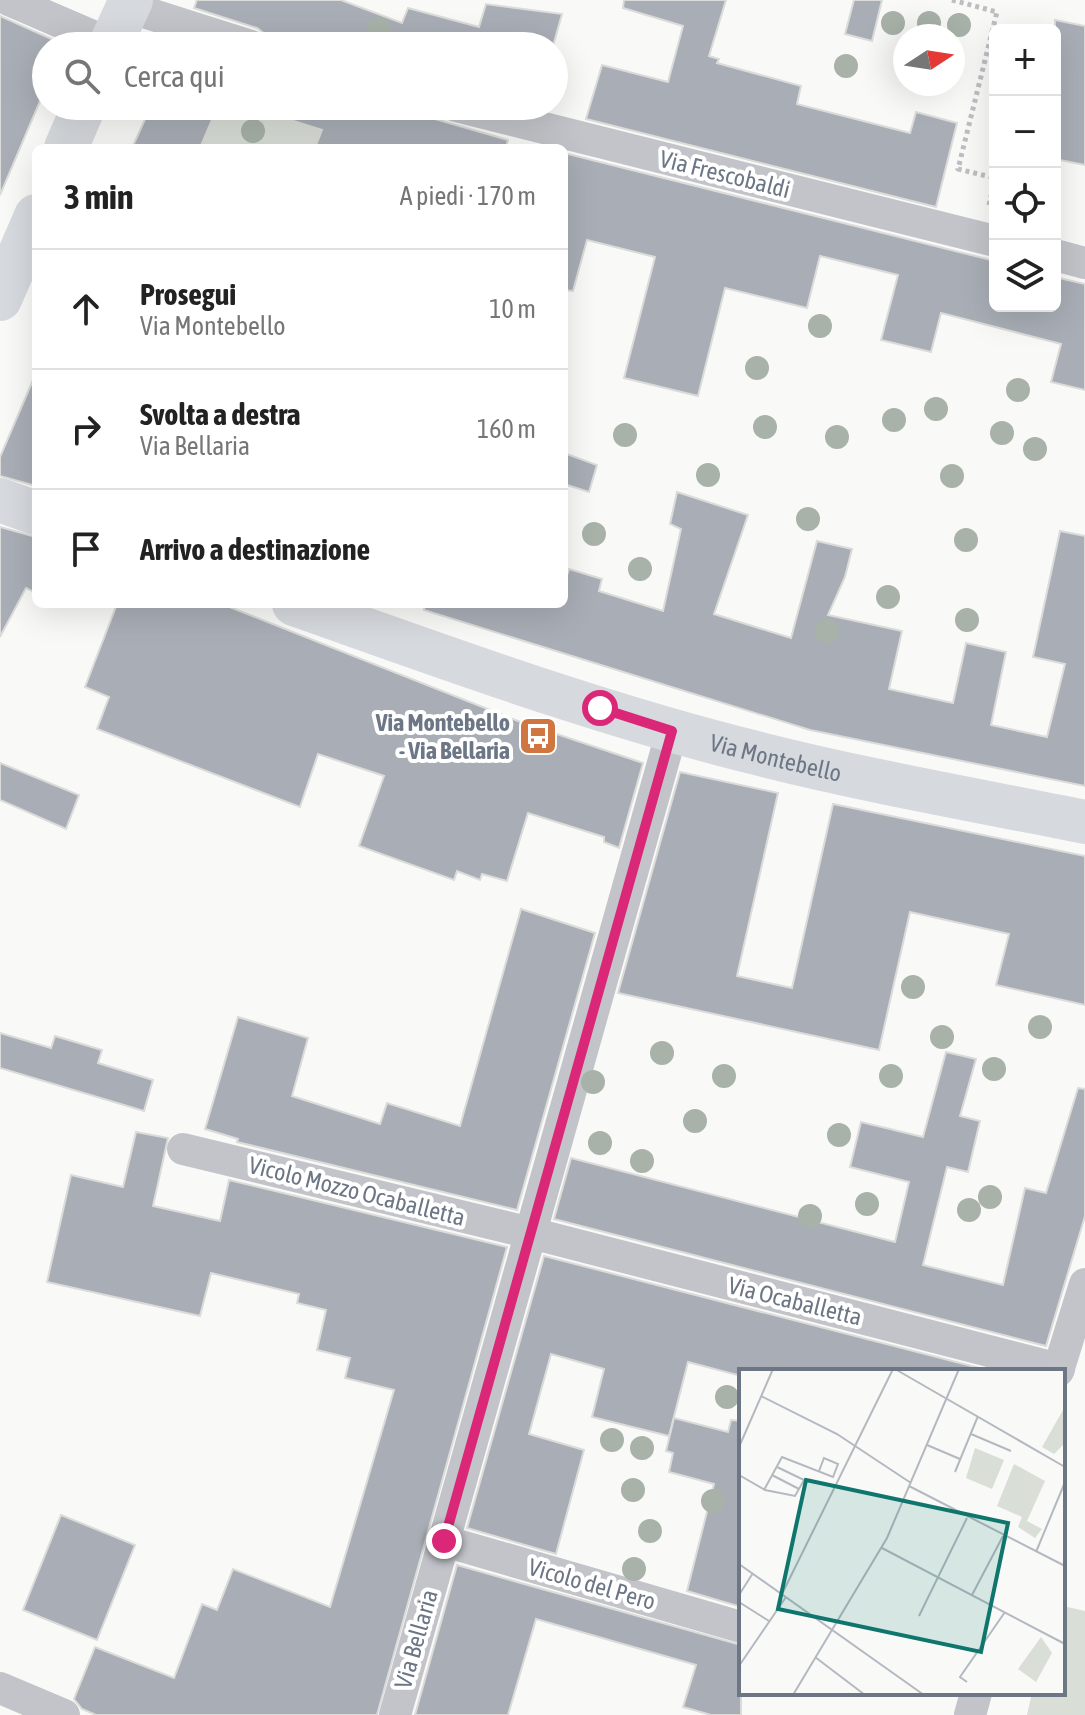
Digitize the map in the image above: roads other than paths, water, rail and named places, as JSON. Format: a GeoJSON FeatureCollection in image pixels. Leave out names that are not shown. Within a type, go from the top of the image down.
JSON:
{"type":"FeatureCollection","features":[{"type":"Feature","properties":{"kind":"street"},"geometry":{"type":"LineString","coordinates":[[9,0],[168,32]]}},
{"type":"Feature","properties":{"kind":"street"},"geometry":{"type":"LineString","coordinates":[[68,144],[78,120]]}},
{"type":"Feature","properties":{"kind":"street","name":"Via Frescobaldi"},"geometry":{"type":"LineString","coordinates":[[512,120],[991,240]]}},
{"type":"Feature","properties":{"kind":"street"},"geometry":{"type":"LineString","coordinates":[[0,299],[32,225]]}},
{"type":"Feature","properties":{"kind":"street"},"geometry":{"type":"LineString","coordinates":[[1061,257],[1085,263]]}},
{"type":"Feature","properties":{"kind":"street"},"geometry":{"type":"LineString","coordinates":[[0,500],[32,512]]}},
{"type":"Feature","properties":{"kind":"street","name":"Via Montebello"},"geometry":{"type":"LineString","coordinates":[[305,608],[672,731],[836,772],[1085,822]]}},
{"type":"Feature","properties":{"kind":"street","name":"Via Bellaria"},"geometry":{"type":"LineString","coordinates":[[395,1715],[672,731]]}},
{"type":"Feature","properties":{"kind":"street","name":"Vicolo Mozzo Ocaballetta"},"geometry":{"type":"LineString","coordinates":[[183,1149],[531,1233]]}},
{"type":"Feature","properties":{"kind":"street","name":"Via Ocaballetta"},"geometry":{"type":"LineString","coordinates":[[531,1233],[1055,1369]]}},
{"type":"Feature","properties":{"kind":"street"},"geometry":{"type":"LineString","coordinates":[[1059,1369],[1085,1284]]}},
{"type":"Feature","properties":{"kind":"street","name":"Vicolo del Pero"},"geometry":{"type":"LineString","coordinates":[[444,1541],[739,1626]]}},
{"type":"Feature","properties":{"kind":"street"},"geometry":{"type":"LineString","coordinates":[[0,1688],[64,1715]]}},
{"type":"Feature","properties":{"kind":"place","name":"Via Montebello - Via Bellaria"},"geometry":{"type":"Point","coordinates":[538,736]}}]}
